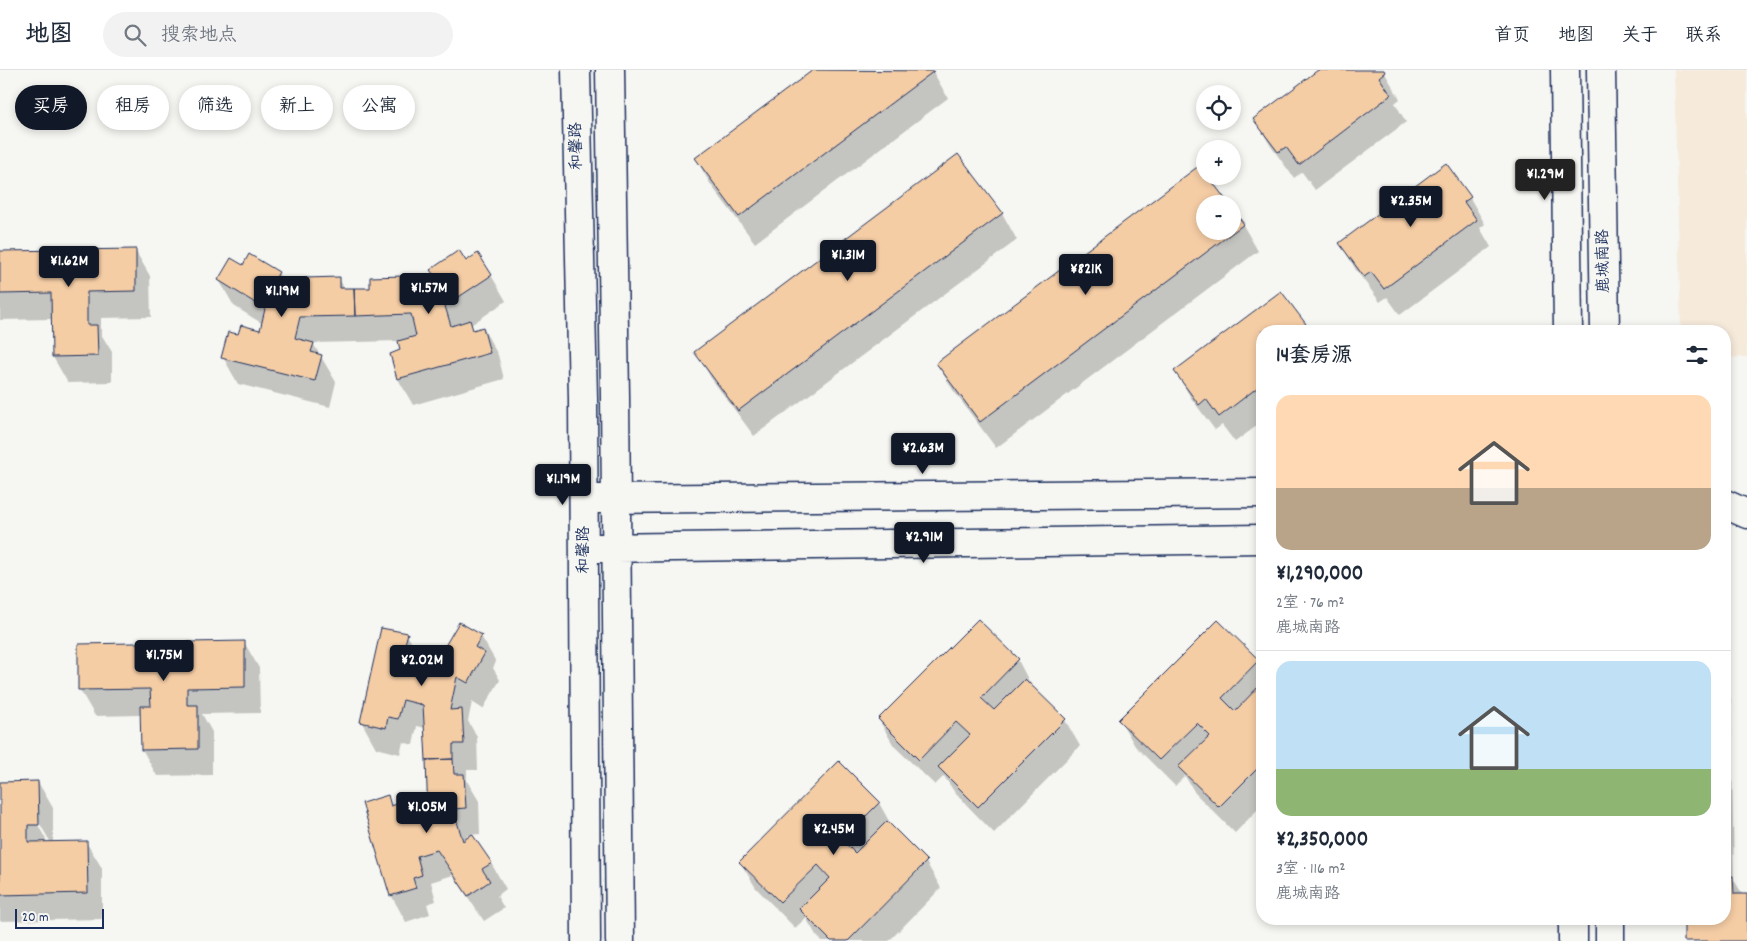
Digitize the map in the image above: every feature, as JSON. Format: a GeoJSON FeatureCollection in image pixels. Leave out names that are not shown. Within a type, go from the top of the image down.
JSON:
{"type":"FeatureCollection","features":[{"type":"Feature","properties":{"kind":"street","name":"和馨路"},"geometry":{"type":"LineString","coordinates":[[576,70],[584,499],[586,941]]}},
{"type":"Feature","properties":{"kind":"street","name":"和馨路"},"geometry":{"type":"LineString","coordinates":[[610,70],[620,941]]}},
{"type":"Feature","properties":{"kind":"street"},"geometry":{"type":"LineString","coordinates":[[1565,70],[1568,325]]}},
{"type":"Feature","properties":{"kind":"street","name":"鹿城南路"},"geometry":{"type":"LineString","coordinates":[[1601,70],[1605,325]]}},
{"type":"Feature","properties":{"kind":"street"},"geometry":{"type":"LineString","coordinates":[[584,499],[1256,493]]}},
{"type":"Feature","properties":{"kind":"street"},"geometry":{"type":"LineString","coordinates":[[1731,507],[1747,515]]}},
{"type":"Feature","properties":{"kind":"street"},"geometry":{"type":"LineString","coordinates":[[1731,520],[1747,515]]}},
{"type":"Feature","properties":{"kind":"street"},"geometry":{"type":"LineString","coordinates":[[584,548],[1256,539]]}},
{"type":"Feature","properties":{"kind":"street"},"geometry":{"type":"LineString","coordinates":[[1572,925],[1573,941]]}},
{"type":"Feature","properties":{"kind":"street"},"geometry":{"type":"LineString","coordinates":[[1610,925],[1610,941]]}},
{"type":"Feature","properties":{"kind":"shaded area"},"geometry":{"type":"Polygon","coordinates":[[[1674,70],[1747,70],[1747,357],[1731,358],[1731,325],[1681,325],[1674,70]]]}},
{"type":"Feature","properties":{"kind":"building"},"geometry":{"type":"Polygon","coordinates":[[[813,70],[934,71],[739,217],[695,158],[813,70]]]}},
{"type":"Feature","properties":{"kind":"building"},"geometry":{"type":"Polygon","coordinates":[[[1318,70],[1384,70],[1385,72],[1379,77],[1391,95],[1299,165],[1286,147],[1278,152],[1253,119],[1318,70]]]}},
{"type":"Feature","properties":{"kind":"building"},"geometry":{"type":"Polygon","coordinates":[[[958,154],[1003,213],[738,411],[694,352],[958,154]]]}},
{"type":"Feature","properties":{"kind":"building"},"geometry":{"type":"Polygon","coordinates":[[[1446,163],[1471,197],[1464,202],[1477,220],[1384,289],[1371,272],[1364,277],[1339,243],[1446,163]]]}},
{"type":"Feature","properties":{"kind":"building"},"geometry":{"type":"Polygon","coordinates":[[[1196,168],[1196,185],[1215,185],[1222,195],[1196,195],[1196,240],[1223,240],[980,422],[936,363],[1196,168]]]}},
{"type":"Feature","properties":{"kind":"building"},"geometry":{"type":"Polygon","coordinates":[[[136,249],[136,291],[87,292],[87,325],[97,325],[98,356],[52,357],[51,293],[0,294],[0,251],[136,249]]]}},
{"type":"Feature","properties":{"kind":"building"},"geometry":{"type":"Polygon","coordinates":[[[459,250],[466,261],[478,253],[492,275],[445,306],[451,326],[470,320],[473,330],[483,327],[490,353],[397,379],[390,354],[400,350],[398,341],[416,336],[411,314],[355,316],[354,288],[370,288],[370,277],[404,276],[404,289],[437,279],[430,270],[459,250]]]}},
{"type":"Feature","properties":{"kind":"building"},"geometry":{"type":"Polygon","coordinates":[[[249,254],[279,272],[273,283],[305,291],[305,278],[340,277],[340,288],[354,288],[355,316],[300,317],[295,338],[314,343],[311,352],[322,355],[315,381],[221,358],[228,332],[238,334],[241,325],[260,330],[265,309],[218,280],[231,258],[243,265],[249,254]]]}},
{"type":"Feature","properties":{"kind":"building"},"geometry":{"type":"Polygon","coordinates":[[[1281,291],[1306,324],[1256,325],[1256,389],[1219,417],[1206,399],[1199,405],[1174,371],[1281,291]]]}},
{"type":"Feature","properties":{"kind":"building"},"geometry":{"type":"Polygon","coordinates":[[[978,619],[1019,659],[981,698],[994,710],[1025,679],[1066,719],[978,807],[938,767],[970,735],[956,722],[919,760],[878,719],[978,619]]]}},
{"type":"Feature","properties":{"kind":"building"},"geometry":{"type":"Polygon","coordinates":[[[1218,620],[1256,657],[1256,663],[1222,698],[1235,711],[1256,689],[1256,770],[1219,807],[1178,767],[1210,736],[1197,723],[1159,760],[1118,720],[1218,620]]]}},
{"type":"Feature","properties":{"kind":"building"},"geometry":{"type":"Polygon","coordinates":[[[459,622],[482,635],[475,647],[485,653],[468,683],[457,677],[450,710],[462,709],[464,744],[453,744],[453,759],[426,760],[423,705],[403,700],[398,719],[388,717],[386,728],[360,722],[381,628],[408,633],[405,644],[415,646],[411,665],[431,670],[459,622]]]}},
{"type":"Feature","properties":{"kind":"building"},"geometry":{"type":"Polygon","coordinates":[[[245,641],[245,687],[187,688],[187,705],[198,705],[198,749],[141,750],[140,706],[151,706],[150,689],[78,690],[78,644],[245,641]]]}},
{"type":"Feature","properties":{"kind":"building"},"geometry":{"type":"Polygon","coordinates":[[[453,759],[454,774],[464,774],[466,808],[453,809],[463,841],[472,834],[492,863],[482,869],[490,881],[468,896],[437,850],[417,856],[422,875],[413,878],[416,888],[390,896],[362,803],[388,795],[391,806],[400,803],[406,821],[428,816],[426,760],[453,759]]]}},
{"type":"Feature","properties":{"kind":"building"},"geometry":{"type":"Polygon","coordinates":[[[839,761],[880,802],[842,840],[855,853],[887,821],[927,861],[848,941],[831,941],[799,909],[830,878],[818,865],[780,902],[739,862],[839,761]]]}},
{"type":"Feature","properties":{"kind":"building"},"geometry":{"type":"Polygon","coordinates":[[[38,781],[39,825],[28,825],[28,842],[87,841],[88,893],[0,895],[0,782],[38,781]]]}},
{"type":"Feature","properties":{"kind":"building"},"geometry":{"type":"Polygon","coordinates":[[[1731,876],[1733,876],[1734,894],[1747,894],[1747,941],[1684,941],[1684,925],[1731,925],[1731,876]]]}}]}
